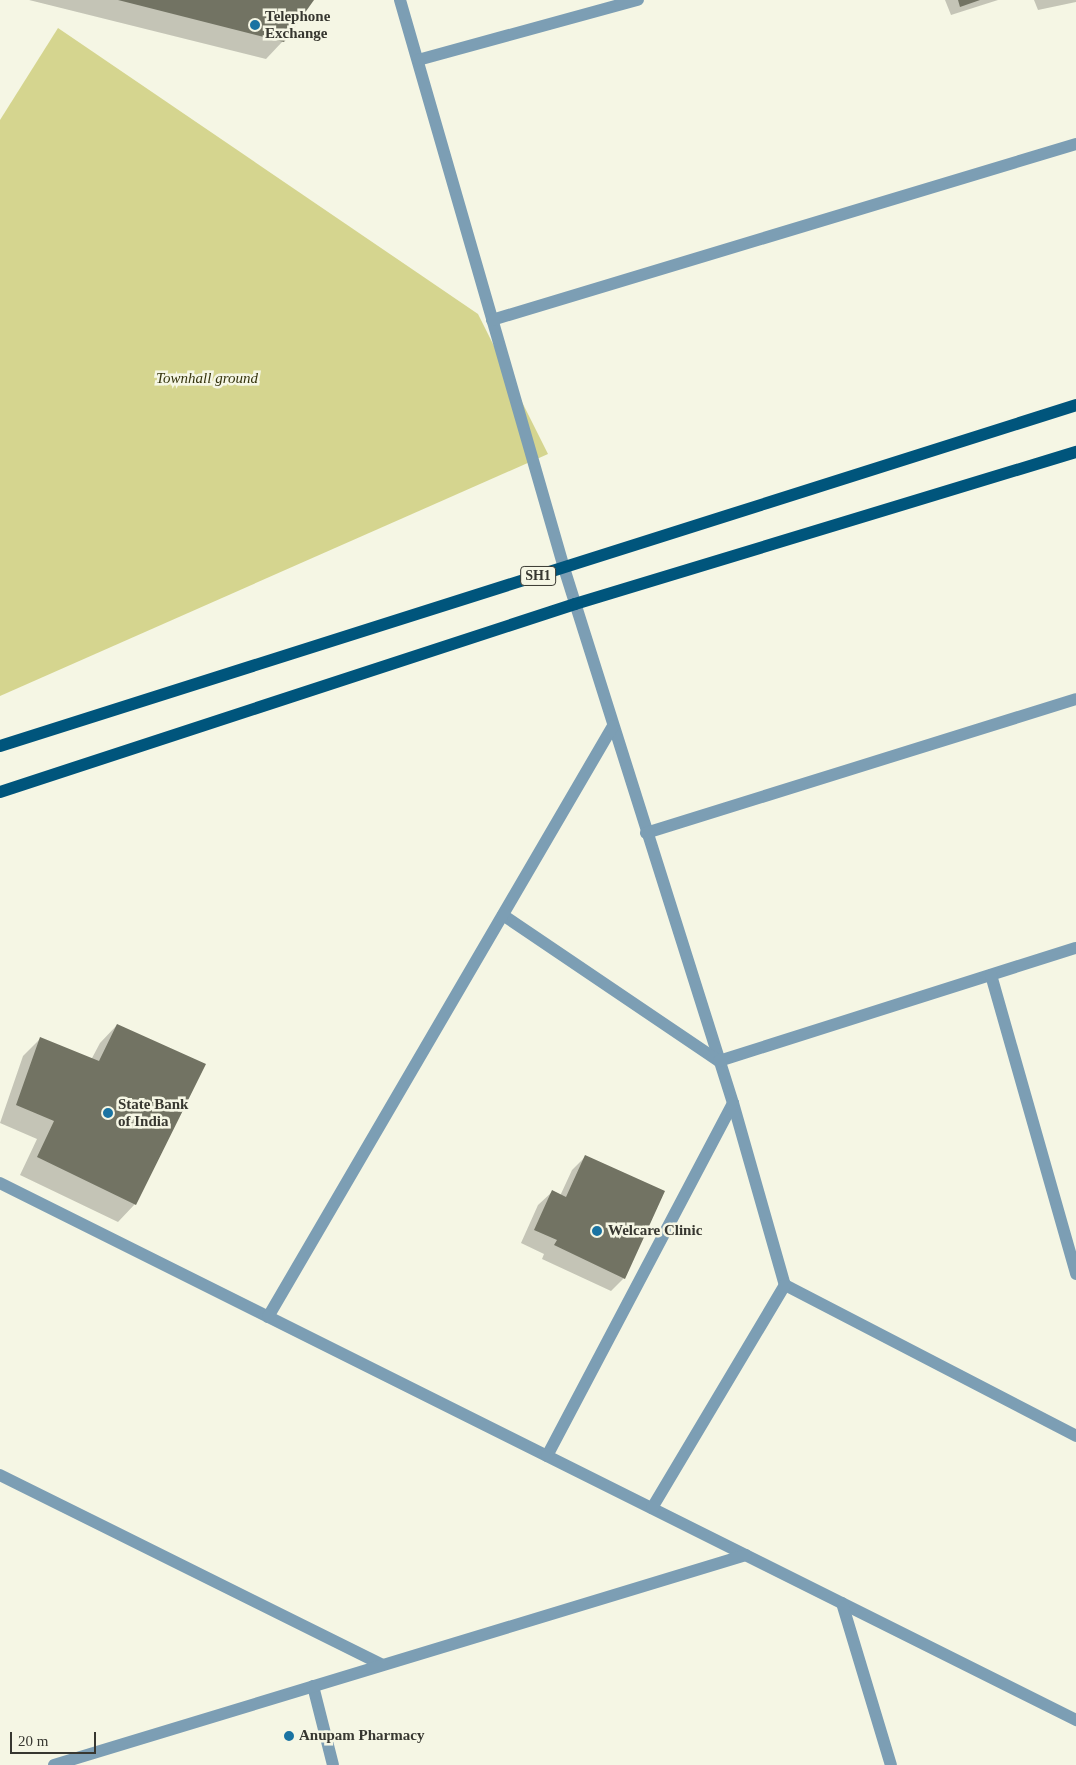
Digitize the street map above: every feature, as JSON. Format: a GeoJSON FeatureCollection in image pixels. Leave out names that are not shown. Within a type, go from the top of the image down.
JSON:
{"type":"FeatureCollection","features":[{"type":"Feature","properties":{"kind":"main road","name":"SH1"},"geometry":{"type":"LineString","coordinates":[[0,746],[1076,405]]}},
{"type":"Feature","properties":{"kind":"main road","name":"SH1"},"geometry":{"type":"LineString","coordinates":[[0,792],[575,604],[1076,452]]}},
{"type":"Feature","properties":{"kind":"street"},"geometry":{"type":"LineString","coordinates":[[400,0],[564,568],[646,833],[733,1103],[785,1285],[1076,1436]]}},
{"type":"Feature","properties":{"kind":"street"},"geometry":{"type":"LineString","coordinates":[[418,60],[638,0]]}},
{"type":"Feature","properties":{"kind":"street"},"geometry":{"type":"LineString","coordinates":[[492,320],[1076,144]]}},
{"type":"Feature","properties":{"kind":"street"},"geometry":{"type":"LineString","coordinates":[[646,833],[1076,699]]}},
{"type":"Feature","properties":{"kind":"street"},"geometry":{"type":"LineString","coordinates":[[268,1317],[613,726]]}},
{"type":"Feature","properties":{"kind":"street"},"geometry":{"type":"LineString","coordinates":[[503,915],[719,1062]]}},
{"type":"Feature","properties":{"kind":"street"},"geometry":{"type":"LineString","coordinates":[[719,1062],[1076,948]]}},
{"type":"Feature","properties":{"kind":"street"},"geometry":{"type":"LineString","coordinates":[[992,975],[1076,1274]]}},
{"type":"Feature","properties":{"kind":"street"},"geometry":{"type":"LineString","coordinates":[[547,1456],[733,1103]]}},
{"type":"Feature","properties":{"kind":"street"},"geometry":{"type":"LineString","coordinates":[[0,1184],[1076,1720]]}},
{"type":"Feature","properties":{"kind":"street"},"geometry":{"type":"LineString","coordinates":[[652,1508],[785,1285]]}},
{"type":"Feature","properties":{"kind":"street"},"geometry":{"type":"LineString","coordinates":[[0,1475],[382,1666]]}},
{"type":"Feature","properties":{"kind":"street"},"geometry":{"type":"LineString","coordinates":[[54,1765],[746,1555]]}},
{"type":"Feature","properties":{"kind":"street"},"geometry":{"type":"LineString","coordinates":[[842,1603],[892,1765]]}},
{"type":"Feature","properties":{"kind":"street"},"geometry":{"type":"LineString","coordinates":[[313,1686],[333,1765]]}},
{"type":"Feature","properties":{"kind":"green space","name":"Townhall ground"},"geometry":{"type":"Polygon","coordinates":[[[58,28],[478,314],[548,454],[0,696],[0,120],[58,28]]]}},
{"type":"Feature","properties":{"kind":"building","name":"Telephone Exchange"},"geometry":{"type":"Polygon","coordinates":[[[118,0],[314,0],[284,42],[118,0]]]}},
{"type":"Feature","properties":{"kind":"building"},"geometry":{"type":"Polygon","coordinates":[[[958,0],[980,0],[960,7],[958,0]]]}},
{"type":"Feature","properties":{"kind":"building","name":"State Bank of India"},"geometry":{"type":"Polygon","coordinates":[[[117,1024],[206,1064],[136,1205],[37,1157],[54,1121],[16,1105],[40,1037],[99,1061],[117,1024]]]}},
{"type":"Feature","properties":{"kind":"building"},"geometry":{"type":"Polygon","coordinates":[[[585,1155],[665,1191],[625,1279],[554,1245],[557,1240],[534,1230],[552,1190],[566,1197],[585,1155]]]}},
{"type":"Feature","properties":{"kind":"place","name":"Telephone Exchange"},"geometry":{"type":"Point","coordinates":[255,25]}},
{"type":"Feature","properties":{"kind":"place","name":"State Bank of India"},"geometry":{"type":"Point","coordinates":[108,1113]}},
{"type":"Feature","properties":{"kind":"place","name":"Welcare Clinic"},"geometry":{"type":"Point","coordinates":[597,1231]}},
{"type":"Feature","properties":{"kind":"place","name":"Anupam Pharmacy"},"geometry":{"type":"Point","coordinates":[289,1736]}}]}
